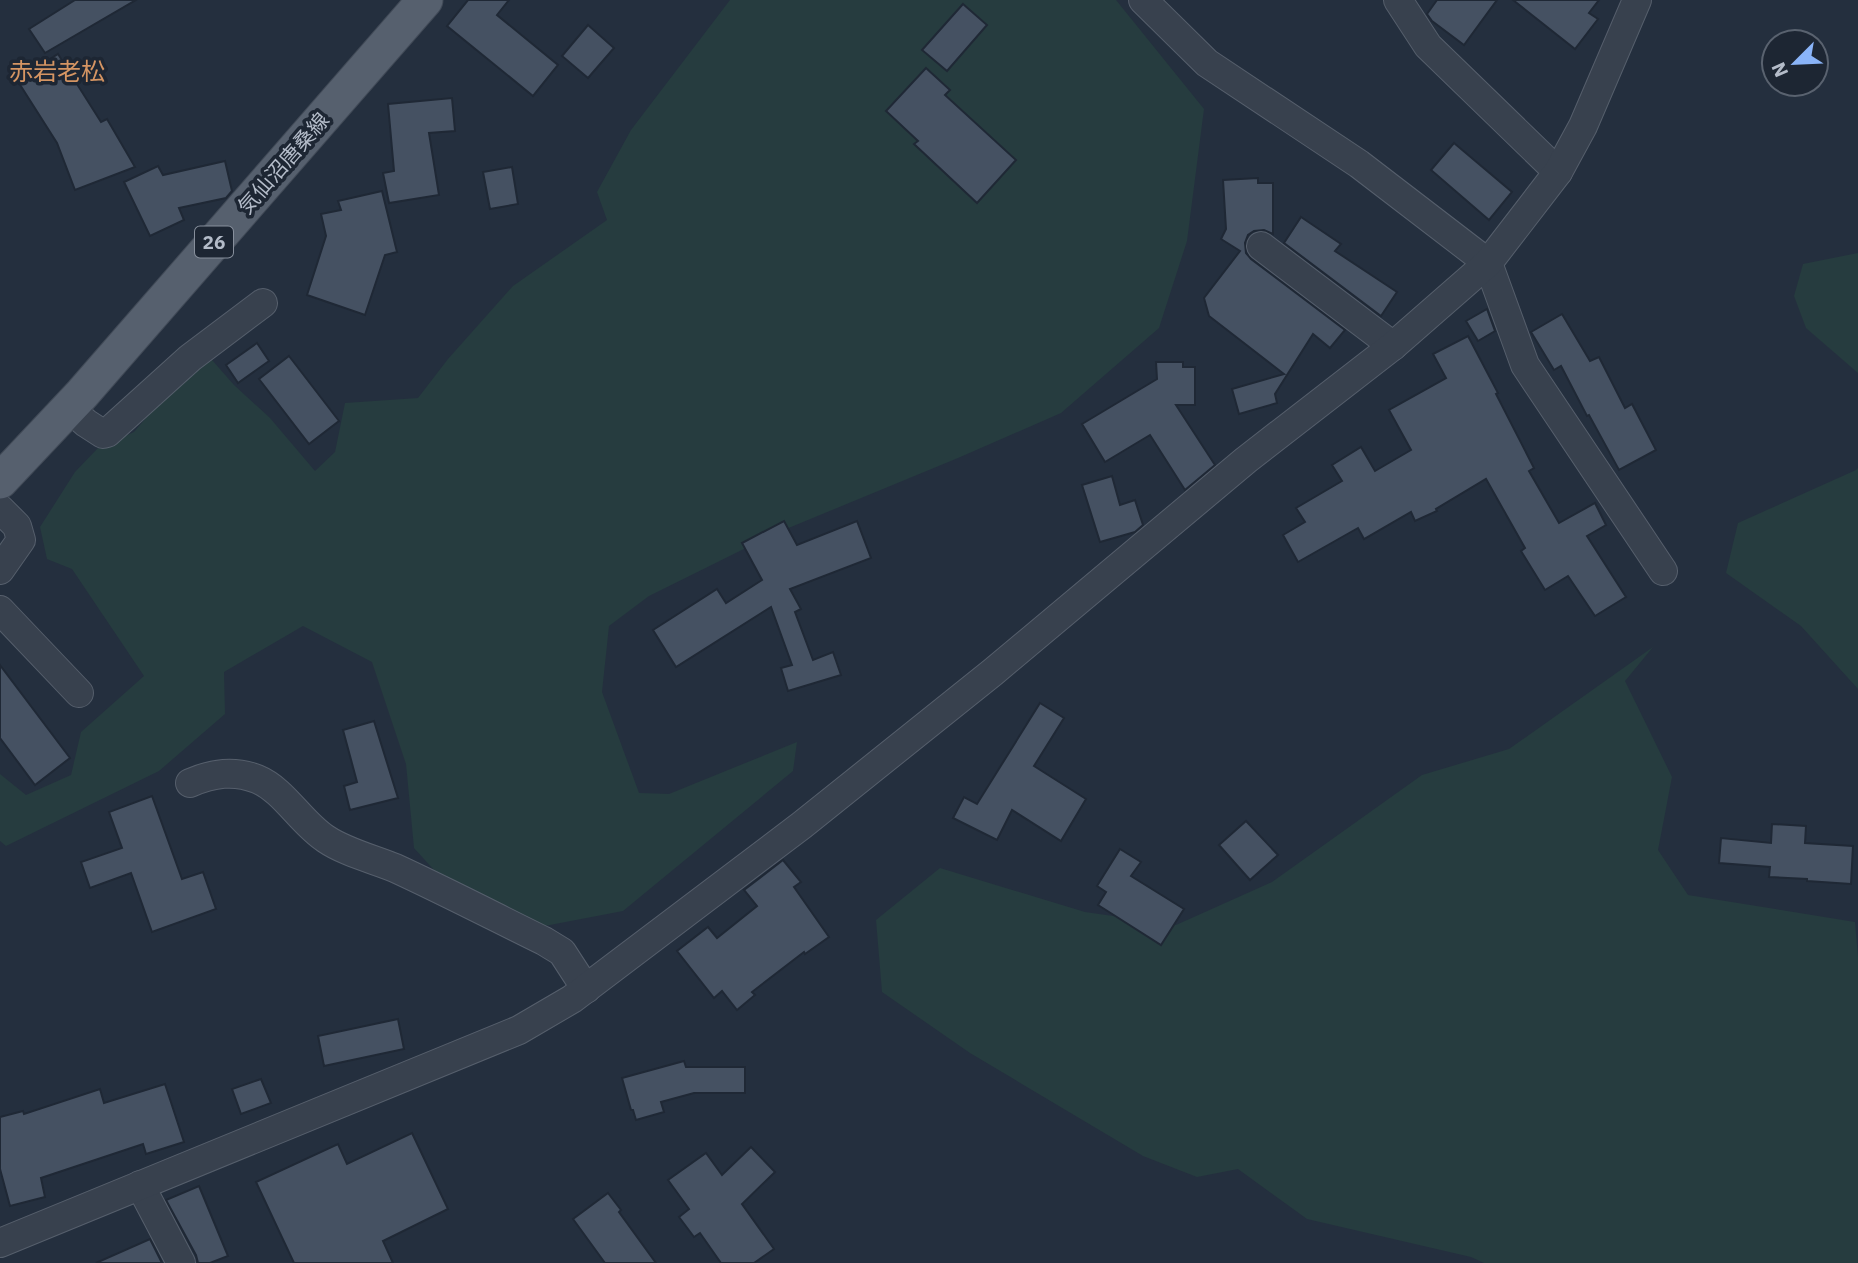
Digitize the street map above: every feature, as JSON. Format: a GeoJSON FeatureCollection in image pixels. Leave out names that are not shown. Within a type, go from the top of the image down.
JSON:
{"type":"FeatureCollection","features":[{"type":"Feature","properties":{"kind":"main road","name":"気仙沼唐桑線"},"geometry":{"type":"LineString","coordinates":[[0,481],[69,408],[425,0]]}},
{"type":"Feature","properties":{"kind":"street"},"geometry":{"type":"LineString","coordinates":[[1143,0],[1207,63],[1359,164],[1488,263],[1525,365],[1663,571]]}},
{"type":"Feature","properties":{"kind":"street"},"geometry":{"type":"LineString","coordinates":[[1398,0],[1428,46],[1558,173]]}},
{"type":"Feature","properties":{"kind":"street"},"geometry":{"type":"LineString","coordinates":[[0,1243],[519,1030],[586,989],[813,816],[993,672],[1246,460],[1393,346],[1488,263],[1558,173],[1583,126],[1637,0]]}},
{"type":"Feature","properties":{"kind":"street"},"geometry":{"type":"LineString","coordinates":[[1261,246],[1393,346]]}},
{"type":"Feature","properties":{"kind":"street"},"geometry":{"type":"LineString","coordinates":[[69,408],[86,423],[103,434],[107,433],[190,358],[262,303]]}},
{"type":"Feature","properties":{"kind":"street"},"geometry":{"type":"LineString","coordinates":[[0,509],[17,526],[21,540],[0,570]]}},
{"type":"Feature","properties":{"kind":"street"},"geometry":{"type":"LineString","coordinates":[[0,610],[79,693]]}},
{"type":"Feature","properties":{"kind":"street"},"geometry":{"type":"LineString","coordinates":[[190,783],[212,774],[228,772],[257,779],[268,785],[313,830],[328,841],[396,869],[562,952],[586,989]]}},
{"type":"Feature","properties":{"kind":"street"},"geometry":{"type":"LineString","coordinates":[[140,1185],[181,1263]]}},
{"type":"Feature","properties":{"kind":"green space"},"geometry":{"type":"Polygon","coordinates":[[[730,0],[1116,0],[1204,109],[1187,241],[1159,328],[1061,413],[774,534],[649,596],[609,626],[602,692],[639,793],[669,794],[797,742],[793,771],[623,911],[529,929],[472,912],[414,848],[406,764],[372,662],[303,626],[224,672],[225,714],[159,771],[6,846],[0,841],[0,774],[26,795],[71,775],[81,732],[144,676],[72,569],[47,559],[40,527],[75,472],[98,448],[134,432],[176,383],[212,360],[234,385],[270,418],[315,471],[335,452],[345,403],[418,398],[448,359],[513,286],[607,220],[597,192],[631,130],[730,0]]]}},
{"type":"Feature","properties":{"kind":"green space"},"geometry":{"type":"Polygon","coordinates":[[[1858,253],[1858,373],[1806,328],[1794,296],[1803,264],[1858,253]]]}},
{"type":"Feature","properties":{"kind":"green space"},"geometry":{"type":"Polygon","coordinates":[[[1858,468],[1858,689],[1801,626],[1726,573],[1738,523],[1858,468]]]}},
{"type":"Feature","properties":{"kind":"green space"},"geometry":{"type":"Polygon","coordinates":[[[1653,647],[1625,681],[1672,777],[1658,850],[1688,895],[1855,922],[1858,957],[1858,1263],[1484,1263],[1471,1257],[1307,1219],[1238,1169],[1197,1177],[1143,1156],[970,1053],[882,992],[876,920],[940,868],[1085,912],[1176,925],[1272,882],[1422,775],[1509,749],[1653,647]]]}},
{"type":"Feature","properties":{"kind":"building"},"geometry":{"type":"Polygon","coordinates":[[[75,0],[136,0],[45,53],[29,29],[75,0]]]}},
{"type":"Feature","properties":{"kind":"building"},"geometry":{"type":"Polygon","coordinates":[[[468,0],[509,0],[497,15],[558,65],[533,96],[447,26],[468,0]]]}},
{"type":"Feature","properties":{"kind":"building"},"geometry":{"type":"Polygon","coordinates":[[[1437,0],[1497,0],[1464,45],[1432,21],[1427,14],[1437,0]]]}},
{"type":"Feature","properties":{"kind":"building"},"geometry":{"type":"Polygon","coordinates":[[[1513,0],[1599,0],[1589,13],[1598,19],[1575,49],[1513,0]]]}},
{"type":"Feature","properties":{"kind":"building"},"geometry":{"type":"Polygon","coordinates":[[[963,4],[987,25],[947,71],[922,50],[963,4]]]}},
{"type":"Feature","properties":{"kind":"building"},"geometry":{"type":"Polygon","coordinates":[[[588,25],[614,48],[588,78],[562,56],[588,25]]]}},
{"type":"Feature","properties":{"kind":"building"},"geometry":{"type":"Polygon","coordinates":[[[58,54],[101,122],[107,119],[135,167],[75,190],[57,143],[17,80],[58,54]]]}},
{"type":"Feature","properties":{"kind":"building"},"geometry":{"type":"Polygon","coordinates":[[[926,68],[950,90],[945,95],[1016,160],[977,203],[914,144],[918,141],[886,111],[926,68]]]}},
{"type":"Feature","properties":{"kind":"building"},"geometry":{"type":"Polygon","coordinates":[[[452,98],[455,131],[429,133],[439,195],[389,203],[383,173],[394,171],[388,104],[452,98]]]}},
{"type":"Feature","properties":{"kind":"building"},"geometry":{"type":"Polygon","coordinates":[[[1454,143],[1512,192],[1489,220],[1431,170],[1454,143]]]}},
{"type":"Feature","properties":{"kind":"building"},"geometry":{"type":"Polygon","coordinates":[[[225,161],[232,191],[226,198],[179,208],[184,220],[150,236],[124,182],[158,166],[163,175],[225,161]]]}},
{"type":"Feature","properties":{"kind":"building"},"geometry":{"type":"Polygon","coordinates":[[[512,167],[518,204],[490,209],[483,172],[512,167]]]}},
{"type":"Feature","properties":{"kind":"building"},"geometry":{"type":"Polygon","coordinates":[[[1258,178],[1258,183],[1273,183],[1273,234],[1264,230],[1248,235],[1246,253],[1345,330],[1330,348],[1313,334],[1275,394],[1277,403],[1239,414],[1232,389],[1284,374],[1209,316],[1204,298],[1240,251],[1221,239],[1226,229],[1223,180],[1258,178]]]}},
{"type":"Feature","properties":{"kind":"building"},"geometry":{"type":"Polygon","coordinates":[[[382,191],[397,252],[385,255],[365,315],[307,295],[326,236],[321,214],[341,210],[338,201],[382,191]]]}},
{"type":"Feature","properties":{"kind":"building"},"geometry":{"type":"Polygon","coordinates":[[[1301,217],[1341,244],[1335,251],[1397,292],[1381,316],[1284,243],[1301,217]]]}},
{"type":"Feature","properties":{"kind":"building"},"geometry":{"type":"Polygon","coordinates":[[[1487,309],[1495,331],[1478,341],[1466,321],[1487,309]]]}},
{"type":"Feature","properties":{"kind":"building"},"geometry":{"type":"Polygon","coordinates":[[[1562,314],[1590,361],[1599,357],[1625,408],[1632,404],[1656,450],[1619,470],[1561,366],[1554,370],[1531,332],[1562,314]]]}},
{"type":"Feature","properties":{"kind":"building"},"geometry":{"type":"Polygon","coordinates":[[[1468,336],[1534,468],[1529,471],[1559,523],[1595,503],[1606,525],[1587,536],[1626,597],[1595,616],[1568,576],[1545,590],[1521,551],[1525,548],[1486,479],[1436,509],[1437,511],[1415,521],[1411,512],[1364,539],[1358,528],[1298,562],[1283,535],[1305,522],[1296,508],[1342,481],[1332,465],[1361,447],[1375,471],[1411,450],[1389,410],[1446,378],[1433,354],[1468,336]]]}},
{"type":"Feature","properties":{"kind":"building"},"geometry":{"type":"Polygon","coordinates":[[[257,343],[269,361],[238,383],[226,365],[257,343]]]}},
{"type":"Feature","properties":{"kind":"building"},"geometry":{"type":"Polygon","coordinates":[[[289,356],[339,421],[309,444],[259,379],[289,356]]]}},
{"type":"Feature","properties":{"kind":"building"},"geometry":{"type":"Polygon","coordinates":[[[1156,362],[1183,362],[1183,367],[1195,367],[1195,405],[1176,405],[1215,465],[1185,490],[1150,435],[1105,462],[1082,424],[1157,379],[1156,362]]]}},
{"type":"Feature","properties":{"kind":"building"},"geometry":{"type":"Polygon","coordinates":[[[1112,476],[1120,505],[1135,500],[1143,525],[1135,532],[1100,542],[1082,485],[1112,476]]]}},
{"type":"Feature","properties":{"kind":"building"},"geometry":{"type":"Polygon","coordinates":[[[784,521],[797,545],[857,521],[871,558],[790,589],[801,609],[795,612],[813,660],[833,652],[841,675],[788,691],[781,668],[792,665],[771,607],[676,667],[653,630],[717,589],[726,603],[762,580],[742,543],[784,521]]]}},
{"type":"Feature","properties":{"kind":"building"},"geometry":{"type":"Polygon","coordinates":[[[0,665],[70,758],[35,785],[0,738],[0,665]]]}},
{"type":"Feature","properties":{"kind":"building"},"geometry":{"type":"Polygon","coordinates":[[[1040,703],[1064,718],[1034,766],[1086,799],[1061,841],[1012,810],[997,840],[953,818],[964,797],[977,804],[1040,703]]]}},
{"type":"Feature","properties":{"kind":"building"},"geometry":{"type":"Polygon","coordinates":[[[374,721],[398,798],[350,810],[344,786],[357,782],[343,730],[374,721]]]}},
{"type":"Feature","properties":{"kind":"building"},"geometry":{"type":"Polygon","coordinates":[[[152,796],[182,879],[203,872],[216,909],[152,932],[131,873],[90,888],[81,862],[122,848],[109,812],[152,796]]]}},
{"type":"Feature","properties":{"kind":"building"},"geometry":{"type":"Polygon","coordinates":[[[1246,821],[1278,855],[1250,880],[1219,845],[1246,821]]]}},
{"type":"Feature","properties":{"kind":"building"},"geometry":{"type":"Polygon","coordinates":[[[1772,824],[1806,826],[1805,843],[1853,846],[1851,884],[1769,877],[1770,867],[1719,863],[1721,838],[1771,843],[1772,824]]]}},
{"type":"Feature","properties":{"kind":"building"},"geometry":{"type":"Polygon","coordinates":[[[1120,849],[1141,862],[1131,876],[1184,909],[1161,945],[1098,905],[1106,892],[1097,886],[1120,849]]]}},
{"type":"Feature","properties":{"kind":"building"},"geometry":{"type":"Polygon","coordinates":[[[783,860],[801,882],[794,887],[829,937],[805,954],[804,952],[752,992],[755,995],[737,1010],[722,991],[714,998],[677,951],[708,927],[717,938],[757,906],[744,890],[783,860]]]}},
{"type":"Feature","properties":{"kind":"building"},"geometry":{"type":"Polygon","coordinates":[[[398,1019],[404,1049],[324,1066],[318,1036],[398,1019]]]}},
{"type":"Feature","properties":{"kind":"building"},"geometry":{"type":"Polygon","coordinates":[[[684,1061],[686,1067],[745,1067],[745,1093],[694,1093],[661,1102],[664,1112],[636,1120],[622,1078],[684,1061]]]}},
{"type":"Feature","properties":{"kind":"building"},"geometry":{"type":"Polygon","coordinates":[[[261,1079],[271,1103],[241,1114],[232,1089],[261,1079]]]}},
{"type":"Feature","properties":{"kind":"building"},"geometry":{"type":"Polygon","coordinates":[[[165,1084],[184,1142],[146,1154],[143,1144],[41,1178],[45,1197],[10,1206],[0,1169],[0,1117],[23,1111],[24,1114],[100,1089],[104,1103],[165,1084]]]}},
{"type":"Feature","properties":{"kind":"building"},"geometry":{"type":"Polygon","coordinates":[[[412,1133],[448,1209],[383,1241],[393,1263],[294,1263],[256,1182],[338,1144],[347,1164],[412,1133]]]}},
{"type":"Feature","properties":{"kind":"building"},"geometry":{"type":"Polygon","coordinates":[[[751,1147],[775,1172],[742,1204],[774,1249],[754,1263],[721,1263],[700,1233],[694,1237],[679,1217],[689,1209],[668,1180],[706,1153],[722,1175],[751,1147]]]}},
{"type":"Feature","properties":{"kind":"building"},"geometry":{"type":"Polygon","coordinates":[[[199,1186],[228,1256],[210,1263],[198,1263],[166,1200],[199,1186]]]}},
{"type":"Feature","properties":{"kind":"building"},"geometry":{"type":"Polygon","coordinates":[[[608,1193],[656,1263],[605,1263],[573,1219],[608,1193]]]}},
{"type":"Feature","properties":{"kind":"building"},"geometry":{"type":"Polygon","coordinates":[[[150,1239],[162,1263],[96,1263],[150,1239]]]}},
{"type":"Feature","properties":{"kind":"district","name":"赤岩老松"},"geometry":{"type":"Point","coordinates":[57,71]}}]}
